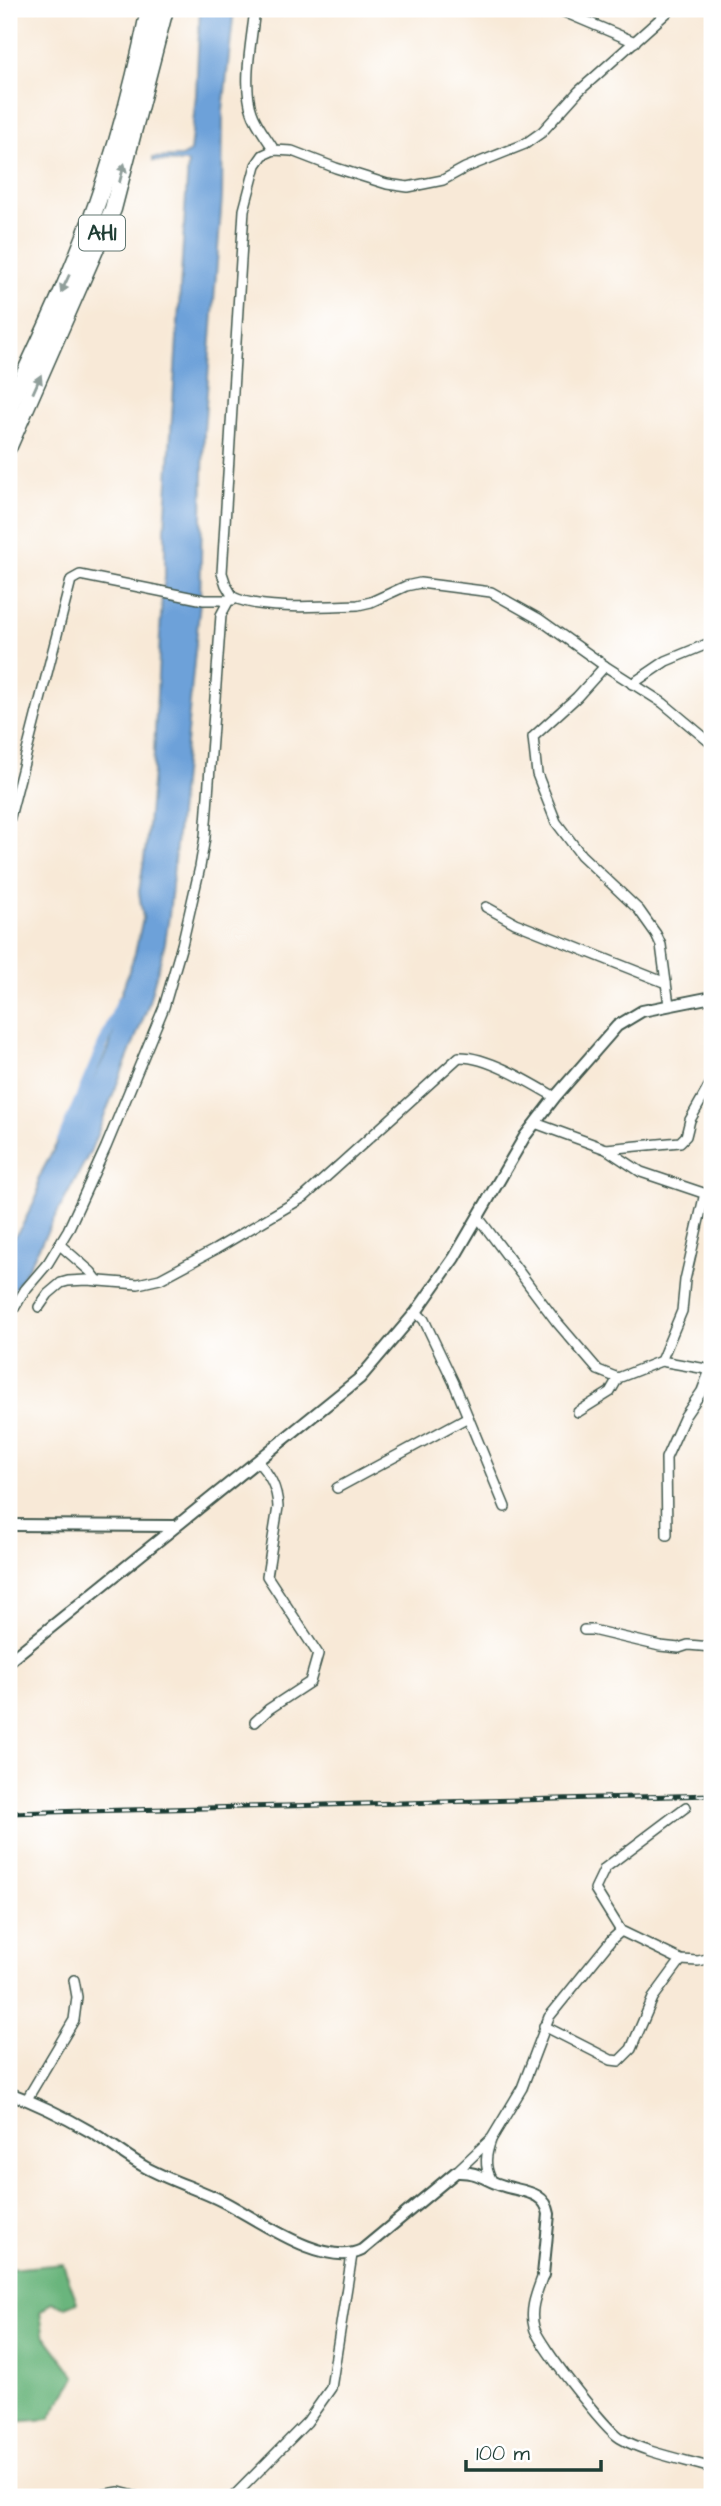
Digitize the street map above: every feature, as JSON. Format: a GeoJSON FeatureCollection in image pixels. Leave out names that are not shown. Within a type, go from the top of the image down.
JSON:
{"type":"FeatureCollection","features":[{"type":"Feature","properties":{"kind":"highway","name":"AH1"},"geometry":{"type":"LineString","coordinates":[[9,407],[71,271],[104,181],[127,104],[149,9]]}},
{"type":"Feature","properties":{"kind":"highway","name":"AH1"},"geometry":{"type":"LineString","coordinates":[[9,446],[113,209],[165,9]]}},
{"type":"Feature","properties":{"kind":"street"},"geometry":{"type":"LineString","coordinates":[[255,9],[249,74],[250,104],[252,114],[274,150]]}},
{"type":"Feature","properties":{"kind":"street"},"geometry":{"type":"LineString","coordinates":[[557,9],[635,42]]}},
{"type":"Feature","properties":{"kind":"street"},"geometry":{"type":"LineString","coordinates":[[233,600],[226,586],[222,566],[244,210],[256,165],[263,155],[274,150],[292,150],[336,168],[394,186],[415,187],[437,183],[534,139],[579,91],[671,9]]}},
{"type":"Feature","properties":{"kind":"street"},"geometry":{"type":"LineString","coordinates":[[9,821],[71,580],[80,575],[204,600],[277,605],[358,605],[420,583],[476,589],[506,598],[540,619],[605,666],[663,703],[712,744]]}},
{"type":"Feature","properties":{"kind":"street"},"geometry":{"type":"LineString","coordinates":[[9,1317],[25,1290],[60,1245],[106,1147],[164,1007],[200,867],[205,836],[221,615],[233,600]]}},
{"type":"Feature","properties":{"kind":"street"},"geometry":{"type":"LineString","coordinates":[[632,684],[666,661],[712,642]]}},
{"type":"Feature","properties":{"kind":"street"},"geometry":{"type":"LineString","coordinates":[[605,666],[577,697],[533,737],[537,774],[556,822],[581,855],[639,910],[656,934],[661,945],[669,1005]]}},
{"type":"Feature","properties":{"kind":"street"},"geometry":{"type":"LineString","coordinates":[[486,907],[514,923],[666,983]]}},
{"type":"Feature","properties":{"kind":"street"},"geometry":{"type":"LineString","coordinates":[[9,1661],[360,1378],[416,1312],[454,1258],[535,1123],[617,1026],[642,1011],[712,997]]}},
{"type":"Feature","properties":{"kind":"street"},"geometry":{"type":"LineString","coordinates":[[39,1307],[48,1294],[61,1283],[76,1280],[138,1284],[160,1279],[304,1197],[459,1057],[489,1064],[555,1097]]}},
{"type":"Feature","properties":{"kind":"street"},"geometry":{"type":"LineString","coordinates":[[606,1149],[680,1142],[686,1136],[690,1120],[712,1081]]}},
{"type":"Feature","properties":{"kind":"street"},"geometry":{"type":"LineString","coordinates":[[535,1123],[606,1149],[641,1172],[709,1195],[685,1280],[682,1311],[661,1361]]}},
{"type":"Feature","properties":{"kind":"street"},"geometry":{"type":"LineString","coordinates":[[478,1217],[556,1321],[598,1370],[618,1378]]}},
{"type":"Feature","properties":{"kind":"street"},"geometry":{"type":"LineString","coordinates":[[60,1245],[98,1281]]}},
{"type":"Feature","properties":{"kind":"street"},"geometry":{"type":"LineString","coordinates":[[416,1312],[424,1320],[505,1507]]}},
{"type":"Feature","properties":{"kind":"street"},"geometry":{"type":"LineString","coordinates":[[578,1412],[610,1392],[618,1378],[661,1361],[711,1370],[702,1391],[685,1416],[666,1458],[667,1535]]}},
{"type":"Feature","properties":{"kind":"street"},"geometry":{"type":"LineString","coordinates":[[337,1488],[468,1417]]}},
{"type":"Feature","properties":{"kind":"street"},"geometry":{"type":"LineString","coordinates":[[255,1722],[269,1709],[310,1682],[318,1654],[267,1576],[278,1507],[274,1483],[257,1461]]}},
{"type":"Feature","properties":{"kind":"street"},"geometry":{"type":"LineString","coordinates":[[9,1525],[174,1526]]}},
{"type":"Feature","properties":{"kind":"street"},"geometry":{"type":"LineString","coordinates":[[584,1630],[665,1647],[712,1647]]}},
{"type":"Feature","properties":{"kind":"street"},"geometry":{"type":"LineString","coordinates":[[686,1807],[604,1868],[595,1889],[621,1931],[681,1960],[712,1958]]}},
{"type":"Feature","properties":{"kind":"street"},"geometry":{"type":"LineString","coordinates":[[491,2179],[486,2169],[487,2150],[522,2088],[544,2026],[554,2010],[621,1931]]}},
{"type":"Feature","properties":{"kind":"street"},"geometry":{"type":"LineString","coordinates":[[544,2026],[619,2062],[631,2049],[653,1998],[681,1960]]}},
{"type":"Feature","properties":{"kind":"street"},"geometry":{"type":"LineString","coordinates":[[27,2099],[74,2020],[77,1997],[74,1980]]}},
{"type":"Feature","properties":{"kind":"street"},"geometry":{"type":"LineString","coordinates":[[9,2094],[27,2099],[91,2132],[157,2173],[220,2200],[292,2240],[327,2252],[352,2255],[377,2239],[492,2138]]}},
{"type":"Feature","properties":{"kind":"street"},"geometry":{"type":"LineString","coordinates":[[456,2172],[470,2172],[491,2179],[501,2186],[534,2193],[547,2206],[549,2214],[543,2275],[532,2310],[534,2330],[605,2425],[632,2444],[712,2469]]}},
{"type":"Feature","properties":{"kind":"street"},"geometry":{"type":"LineString","coordinates":[[233,2497],[307,2422],[331,2388],[352,2255]]}},
{"type":"Feature","properties":{"kind":"street"},"geometry":{"type":"LineString","coordinates":[[89,2497],[119,2492],[138,2497]]}},
{"type":"Feature","properties":{"kind":"green space"},"geometry":{"type":"Polygon","coordinates":[[[63,2264],[77,2302],[65,2307],[52,2302],[40,2312],[43,2333],[76,2377],[49,2419],[12,2422],[9,2425],[9,2269],[63,2264]]]}},
{"type":"Feature","properties":{"kind":"water"},"geometry":{"type":"Polygon","coordinates":[[[200,9],[234,9],[223,111],[222,197],[204,431],[200,601],[165,943],[147,1009],[90,1152],[9,1298],[9,1245],[38,1194],[38,1179],[59,1139],[79,1112],[109,1048],[118,1013],[117,999],[135,953],[143,918],[139,892],[153,772],[188,164],[153,161],[153,158],[181,157],[190,152],[200,9]]]}},
{"type":"Feature","properties":{"kind":"waterway"},"geometry":{"type":"LineString","coordinates":[[62,1141],[122,1000]]}},
{"type":"Feature","properties":{"kind":"railway"},"geometry":{"type":"LineString","coordinates":[[9,1813],[712,1795]]}}]}
